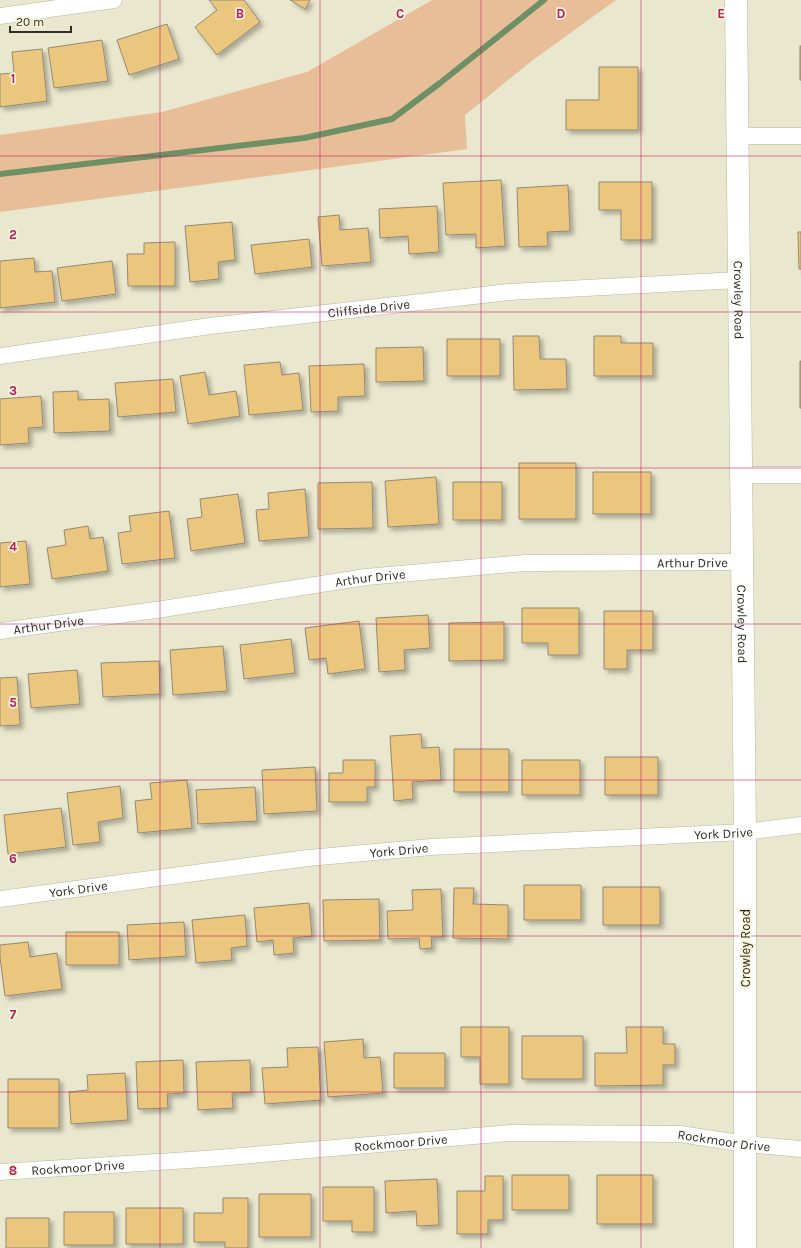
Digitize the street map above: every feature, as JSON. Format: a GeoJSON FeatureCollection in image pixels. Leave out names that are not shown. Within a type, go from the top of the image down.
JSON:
{"type":"FeatureCollection","features":[{"type":"Feature","properties":{"kind":"main road","name":"Crowley Road"},"geometry":{"type":"LineString","coordinates":[[736,0],[745,832],[745,1248]]}},
{"type":"Feature","properties":{"kind":"street"},"geometry":{"type":"LineString","coordinates":[[0,16],[114,0]]}},
{"type":"Feature","properties":{"kind":"street"},"geometry":{"type":"LineString","coordinates":[[738,136],[801,136]]}},
{"type":"Feature","properties":{"kind":"street","name":"Cliffside Drive"},"geometry":{"type":"LineString","coordinates":[[0,356],[210,326],[509,292],[739,280]]}},
{"type":"Feature","properties":{"kind":"street"},"geometry":{"type":"LineString","coordinates":[[742,475],[801,475]]}},
{"type":"Feature","properties":{"kind":"street","name":"Arthur Drive"},"geometry":{"type":"LineString","coordinates":[[0,631],[163,609],[366,577],[525,563],[742,562]]}},
{"type":"Feature","properties":{"kind":"street","name":"York Drive"},"geometry":{"type":"LineString","coordinates":[[0,899],[308,858],[431,847],[745,832],[801,825]]}},
{"type":"Feature","properties":{"kind":"street","name":"Rockmoor Drive"},"geometry":{"type":"LineString","coordinates":[[0,1172],[205,1159],[511,1133],[680,1134],[745,1144],[801,1149]]}},
{"type":"Feature","properties":{"kind":"shaded area"},"geometry":{"type":"Polygon","coordinates":[[[432,0],[616,0],[533,60],[465,115],[467,149],[0,212],[0,135],[162,112],[307,72],[432,0]]]}},
{"type":"Feature","properties":{"kind":"building"},"geometry":{"type":"Polygon","coordinates":[[[209,0],[244,0],[260,22],[217,55],[195,27],[217,10],[209,0]]]}},
{"type":"Feature","properties":{"kind":"building"},"geometry":{"type":"Polygon","coordinates":[[[290,0],[310,0],[305,9],[290,0]]]}},
{"type":"Feature","properties":{"kind":"building"},"geometry":{"type":"Polygon","coordinates":[[[167,24],[179,59],[129,75],[117,40],[167,24]]]}},
{"type":"Feature","properties":{"kind":"building"},"geometry":{"type":"Polygon","coordinates":[[[102,40],[108,81],[54,88],[48,48],[102,40]]]}},
{"type":"Feature","properties":{"kind":"building"},"geometry":{"type":"Polygon","coordinates":[[[801,46],[801,80],[800,80],[801,46]]]}},
{"type":"Feature","properties":{"kind":"building"},"geometry":{"type":"Polygon","coordinates":[[[42,49],[47,101],[0,107],[0,74],[14,73],[12,52],[42,49]]]}},
{"type":"Feature","properties":{"kind":"building"},"geometry":{"type":"Polygon","coordinates":[[[599,67],[638,67],[638,130],[566,130],[566,100],[599,100],[599,67]]]}},
{"type":"Feature","properties":{"kind":"building"},"geometry":{"type":"Polygon","coordinates":[[[501,180],[505,246],[476,248],[476,234],[446,235],[443,183],[501,180]]]}},
{"type":"Feature","properties":{"kind":"building"},"geometry":{"type":"Polygon","coordinates":[[[599,182],[652,182],[652,240],[621,240],[621,210],[599,210],[599,182]]]}},
{"type":"Feature","properties":{"kind":"building"},"geometry":{"type":"Polygon","coordinates":[[[568,185],[570,231],[547,232],[548,246],[519,247],[517,188],[568,185]]]}},
{"type":"Feature","properties":{"kind":"building"},"geometry":{"type":"Polygon","coordinates":[[[437,206],[439,252],[409,254],[408,236],[380,238],[379,209],[437,206]]]}},
{"type":"Feature","properties":{"kind":"building"},"geometry":{"type":"Polygon","coordinates":[[[339,215],[340,230],[368,228],[371,262],[322,266],[318,217],[339,215]]]}},
{"type":"Feature","properties":{"kind":"building"},"geometry":{"type":"Polygon","coordinates":[[[232,222],[235,260],[218,262],[219,279],[190,282],[185,226],[232,222]]]}},
{"type":"Feature","properties":{"kind":"building"},"geometry":{"type":"Polygon","coordinates":[[[798,232],[801,232],[801,269],[799,269],[798,232]]]}},
{"type":"Feature","properties":{"kind":"building"},"geometry":{"type":"Polygon","coordinates":[[[309,239],[312,267],[255,274],[251,245],[309,239]]]}},
{"type":"Feature","properties":{"kind":"building"},"geometry":{"type":"Polygon","coordinates":[[[175,242],[175,286],[128,286],[127,254],[144,254],[144,243],[175,242]]]}},
{"type":"Feature","properties":{"kind":"building"},"geometry":{"type":"Polygon","coordinates":[[[34,258],[35,272],[52,271],[55,302],[0,308],[0,261],[34,258]]]}},
{"type":"Feature","properties":{"kind":"building"},"geometry":{"type":"Polygon","coordinates":[[[112,261],[116,294],[62,301],[57,268],[112,261]]]}},
{"type":"Feature","properties":{"kind":"building"},"geometry":{"type":"Polygon","coordinates":[[[513,336],[539,336],[540,359],[566,359],[567,389],[514,390],[513,336]]]}},
{"type":"Feature","properties":{"kind":"building"},"geometry":{"type":"Polygon","coordinates":[[[594,336],[621,336],[621,343],[653,343],[653,376],[594,376],[594,336]]]}},
{"type":"Feature","properties":{"kind":"building"},"geometry":{"type":"Polygon","coordinates":[[[447,339],[500,339],[500,376],[447,376],[447,339]]]}},
{"type":"Feature","properties":{"kind":"building"},"geometry":{"type":"Polygon","coordinates":[[[423,347],[424,381],[376,382],[376,348],[423,347]]]}},
{"type":"Feature","properties":{"kind":"building"},"geometry":{"type":"Polygon","coordinates":[[[801,361],[801,408],[800,408],[801,361]]]}},
{"type":"Feature","properties":{"kind":"building"},"geometry":{"type":"Polygon","coordinates":[[[280,362],[282,375],[299,373],[303,410],[249,415],[244,365],[280,362]]]}},
{"type":"Feature","properties":{"kind":"building"},"geometry":{"type":"Polygon","coordinates":[[[364,364],[365,396],[338,397],[338,411],[311,412],[309,366],[364,364]]]}},
{"type":"Feature","properties":{"kind":"building"},"geometry":{"type":"Polygon","coordinates":[[[205,372],[209,395],[236,391],[240,416],[188,424],[180,376],[205,372]]]}},
{"type":"Feature","properties":{"kind":"building"},"geometry":{"type":"Polygon","coordinates":[[[173,379],[176,412],[118,417],[115,383],[173,379]]]}},
{"type":"Feature","properties":{"kind":"building"},"geometry":{"type":"Polygon","coordinates":[[[78,391],[78,400],[109,399],[110,431],[54,433],[53,392],[78,391]]]}},
{"type":"Feature","properties":{"kind":"building"},"geometry":{"type":"Polygon","coordinates":[[[41,396],[43,427],[28,428],[29,443],[0,445],[0,399],[41,396]]]}},
{"type":"Feature","properties":{"kind":"building"},"geometry":{"type":"Polygon","coordinates":[[[519,463],[576,463],[576,519],[519,519],[519,463]]]}},
{"type":"Feature","properties":{"kind":"building"},"geometry":{"type":"Polygon","coordinates":[[[593,472],[651,472],[651,514],[593,514],[593,472]]]}},
{"type":"Feature","properties":{"kind":"building"},"geometry":{"type":"Polygon","coordinates":[[[436,477],[439,524],[388,527],[385,481],[436,477]]]}},
{"type":"Feature","properties":{"kind":"building"},"geometry":{"type":"Polygon","coordinates":[[[372,482],[373,528],[318,529],[318,483],[372,482]]]}},
{"type":"Feature","properties":{"kind":"building"},"geometry":{"type":"Polygon","coordinates":[[[453,482],[502,482],[502,520],[453,520],[453,482]]]}},
{"type":"Feature","properties":{"kind":"building"},"geometry":{"type":"Polygon","coordinates":[[[305,489],[309,537],[259,541],[256,510],[269,509],[268,493],[305,489]]]}},
{"type":"Feature","properties":{"kind":"building"},"geometry":{"type":"Polygon","coordinates":[[[238,494],[245,543],[191,551],[187,519],[202,517],[200,499],[238,494]]]}},
{"type":"Feature","properties":{"kind":"building"},"geometry":{"type":"Polygon","coordinates":[[[169,511],[175,558],[122,564],[118,533],[131,531],[129,516],[169,511]]]}},
{"type":"Feature","properties":{"kind":"building"},"geometry":{"type":"Polygon","coordinates":[[[88,526],[90,539],[103,537],[108,571],[52,579],[47,548],[66,545],[64,530],[88,526]]]}},
{"type":"Feature","properties":{"kind":"building"},"geometry":{"type":"Polygon","coordinates":[[[26,541],[30,584],[0,587],[0,543],[26,541]]]}},
{"type":"Feature","properties":{"kind":"building"},"geometry":{"type":"Polygon","coordinates":[[[522,608],[579,608],[579,655],[548,655],[548,643],[522,643],[522,608]]]}},
{"type":"Feature","properties":{"kind":"building"},"geometry":{"type":"Polygon","coordinates":[[[604,611],[653,611],[653,650],[627,650],[627,669],[604,669],[604,611]]]}},
{"type":"Feature","properties":{"kind":"building"},"geometry":{"type":"Polygon","coordinates":[[[428,615],[430,648],[404,650],[405,670],[379,672],[376,618],[428,615]]]}},
{"type":"Feature","properties":{"kind":"building"},"geometry":{"type":"Polygon","coordinates":[[[359,621],[365,669],[328,674],[326,658],[309,660],[305,628],[359,621]]]}},
{"type":"Feature","properties":{"kind":"building"},"geometry":{"type":"Polygon","coordinates":[[[504,622],[504,660],[449,661],[449,623],[504,622]]]}},
{"type":"Feature","properties":{"kind":"building"},"geometry":{"type":"Polygon","coordinates":[[[291,639],[295,673],[244,679],[240,645],[291,639]]]}},
{"type":"Feature","properties":{"kind":"building"},"geometry":{"type":"Polygon","coordinates":[[[223,646],[227,691],[173,695],[170,650],[223,646]]]}},
{"type":"Feature","properties":{"kind":"building"},"geometry":{"type":"Polygon","coordinates":[[[159,661],[160,694],[103,697],[101,663],[159,661]]]}},
{"type":"Feature","properties":{"kind":"building"},"geometry":{"type":"Polygon","coordinates":[[[77,670],[80,704],[31,708],[28,674],[77,670]]]}},
{"type":"Feature","properties":{"kind":"building"},"geometry":{"type":"Polygon","coordinates":[[[17,677],[20,725],[0,726],[0,678],[17,677]]]}},
{"type":"Feature","properties":{"kind":"building"},"geometry":{"type":"Polygon","coordinates":[[[421,734],[422,748],[439,747],[441,780],[412,782],[413,799],[394,801],[390,736],[421,734]]]}},
{"type":"Feature","properties":{"kind":"building"},"geometry":{"type":"Polygon","coordinates":[[[454,749],[509,749],[509,792],[454,792],[454,749]]]}},
{"type":"Feature","properties":{"kind":"building"},"geometry":{"type":"Polygon","coordinates":[[[605,757],[658,757],[658,795],[605,795],[605,757]]]}},
{"type":"Feature","properties":{"kind":"building"},"geometry":{"type":"Polygon","coordinates":[[[343,760],[375,760],[375,787],[367,787],[367,802],[329,802],[329,773],[343,773],[343,760]]]}},
{"type":"Feature","properties":{"kind":"building"},"geometry":{"type":"Polygon","coordinates":[[[522,760],[580,760],[580,795],[522,795],[522,760]]]}},
{"type":"Feature","properties":{"kind":"building"},"geometry":{"type":"Polygon","coordinates":[[[315,767],[317,811],[264,814],[262,770],[315,767]]]}},
{"type":"Feature","properties":{"kind":"building"},"geometry":{"type":"Polygon","coordinates":[[[187,780],[192,828],[138,833],[135,801],[152,799],[150,783],[187,780]]]}},
{"type":"Feature","properties":{"kind":"building"},"geometry":{"type":"Polygon","coordinates":[[[120,786],[123,818],[98,822],[100,842],[73,845],[67,793],[120,786]]]}},
{"type":"Feature","properties":{"kind":"building"},"geometry":{"type":"Polygon","coordinates":[[[255,787],[257,821],[198,824],[196,790],[255,787]]]}},
{"type":"Feature","properties":{"kind":"building"},"geometry":{"type":"Polygon","coordinates":[[[61,808],[66,847],[8,854],[4,815],[61,808]]]}},
{"type":"Feature","properties":{"kind":"building"},"geometry":{"type":"Polygon","coordinates":[[[524,885],[581,885],[581,920],[524,920],[524,885]]]}},
{"type":"Feature","properties":{"kind":"building"},"geometry":{"type":"Polygon","coordinates":[[[603,887],[660,887],[660,925],[603,925],[603,887]]]}},
{"type":"Feature","properties":{"kind":"building"},"geometry":{"type":"Polygon","coordinates":[[[454,888],[474,888],[473,904],[508,905],[508,939],[453,938],[454,888]]]}},
{"type":"Feature","properties":{"kind":"building"},"geometry":{"type":"Polygon","coordinates":[[[441,889],[443,937],[431,937],[432,948],[420,949],[419,938],[388,939],[387,911],[413,910],[412,890],[441,889]]]}},
{"type":"Feature","properties":{"kind":"building"},"geometry":{"type":"Polygon","coordinates":[[[379,899],[380,940],[324,941],[323,900],[379,899]]]}},
{"type":"Feature","properties":{"kind":"building"},"geometry":{"type":"Polygon","coordinates":[[[309,903],[312,936],[293,938],[294,953],[274,955],[273,940],[257,942],[254,908],[309,903]]]}},
{"type":"Feature","properties":{"kind":"building"},"geometry":{"type":"Polygon","coordinates":[[[245,915],[247,946],[231,948],[232,960],[196,963],[192,920],[245,915]]]}},
{"type":"Feature","properties":{"kind":"building"},"geometry":{"type":"Polygon","coordinates":[[[184,922],[186,956],[129,960],[127,925],[184,922]]]}},
{"type":"Feature","properties":{"kind":"building"},"geometry":{"type":"Polygon","coordinates":[[[66,932],[119,932],[119,965],[66,965],[66,932]]]}},
{"type":"Feature","properties":{"kind":"building"},"geometry":{"type":"Polygon","coordinates":[[[28,942],[30,957],[57,953],[62,989],[5,996],[0,945],[28,942]]]}},
{"type":"Feature","properties":{"kind":"building"},"geometry":{"type":"Polygon","coordinates":[[[461,1027],[509,1027],[509,1084],[480,1084],[480,1057],[461,1057],[461,1027]]]}},
{"type":"Feature","properties":{"kind":"building"},"geometry":{"type":"Polygon","coordinates":[[[626,1027],[663,1027],[663,1044],[675,1044],[675,1065],[663,1065],[663,1085],[595,1086],[595,1053],[627,1053],[626,1027]]]}},
{"type":"Feature","properties":{"kind":"building"},"geometry":{"type":"Polygon","coordinates":[[[522,1036],[583,1036],[583,1079],[522,1079],[522,1036]]]}},
{"type":"Feature","properties":{"kind":"building"},"geometry":{"type":"Polygon","coordinates":[[[363,1039],[364,1058],[380,1057],[383,1093],[328,1097],[324,1042],[363,1039]]]}},
{"type":"Feature","properties":{"kind":"building"},"geometry":{"type":"Polygon","coordinates":[[[318,1047],[321,1100],[265,1104],[262,1068],[288,1067],[287,1048],[318,1047]]]}},
{"type":"Feature","properties":{"kind":"building"},"geometry":{"type":"Polygon","coordinates":[[[394,1053],[445,1053],[445,1088],[394,1088],[394,1053]]]}},
{"type":"Feature","properties":{"kind":"building"},"geometry":{"type":"Polygon","coordinates":[[[183,1060],[184,1093],[167,1094],[168,1108],[138,1109],[136,1062],[183,1060]]]}},
{"type":"Feature","properties":{"kind":"building"},"geometry":{"type":"Polygon","coordinates":[[[250,1060],[251,1092],[232,1093],[233,1108],[198,1110],[196,1062],[250,1060]]]}},
{"type":"Feature","properties":{"kind":"building"},"geometry":{"type":"Polygon","coordinates":[[[125,1073],[128,1120],[71,1124],[69,1092],[88,1090],[87,1075],[125,1073]]]}},
{"type":"Feature","properties":{"kind":"building"},"geometry":{"type":"Polygon","coordinates":[[[8,1079],[59,1079],[59,1128],[8,1128],[8,1079]]]}},
{"type":"Feature","properties":{"kind":"building"},"geometry":{"type":"Polygon","coordinates":[[[512,1175],[569,1175],[569,1210],[512,1210],[512,1175]]]}},
{"type":"Feature","properties":{"kind":"building"},"geometry":{"type":"Polygon","coordinates":[[[597,1175],[653,1175],[653,1224],[597,1224],[597,1175]]]}},
{"type":"Feature","properties":{"kind":"building"},"geometry":{"type":"Polygon","coordinates":[[[485,1176],[503,1176],[503,1220],[488,1220],[488,1234],[457,1234],[457,1191],[485,1191],[485,1176]]]}},
{"type":"Feature","properties":{"kind":"building"},"geometry":{"type":"Polygon","coordinates":[[[437,1179],[439,1225],[417,1226],[416,1211],[386,1213],[385,1181],[437,1179]]]}},
{"type":"Feature","properties":{"kind":"building"},"geometry":{"type":"Polygon","coordinates":[[[323,1187],[374,1187],[374,1232],[352,1232],[352,1221],[323,1221],[323,1187]]]}},
{"type":"Feature","properties":{"kind":"building"},"geometry":{"type":"Polygon","coordinates":[[[259,1194],[311,1194],[311,1237],[259,1237],[259,1194]]]}},
{"type":"Feature","properties":{"kind":"building"},"geometry":{"type":"Polygon","coordinates":[[[223,1198],[248,1198],[248,1248],[225,1248],[225,1242],[194,1242],[194,1213],[223,1213],[223,1198]]]}},
{"type":"Feature","properties":{"kind":"building"},"geometry":{"type":"Polygon","coordinates":[[[126,1208],[183,1208],[183,1244],[126,1244],[126,1208]]]}},
{"type":"Feature","properties":{"kind":"building"},"geometry":{"type":"Polygon","coordinates":[[[64,1212],[114,1212],[114,1245],[64,1245],[64,1212]]]}},
{"type":"Feature","properties":{"kind":"building"},"geometry":{"type":"Polygon","coordinates":[[[6,1218],[49,1218],[49,1248],[6,1248],[6,1218]]]}},
{"type":"Feature","properties":{"kind":"waterway"},"geometry":{"type":"LineString","coordinates":[[0,174],[304,138],[392,119],[440,83],[544,0]]}}]}
